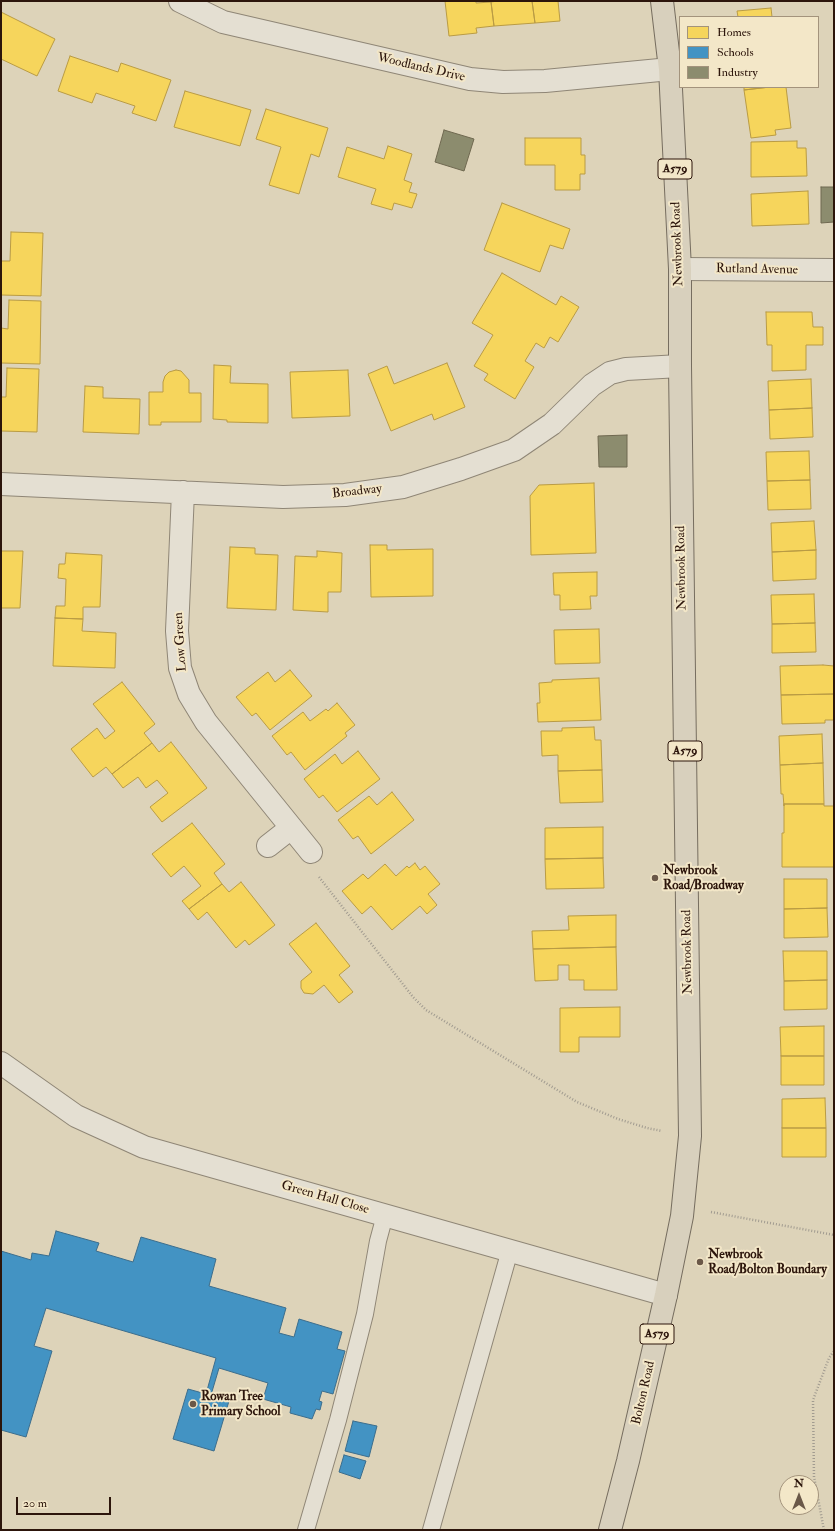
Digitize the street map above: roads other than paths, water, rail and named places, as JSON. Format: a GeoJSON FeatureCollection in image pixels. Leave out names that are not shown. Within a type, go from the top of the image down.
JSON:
{"type":"FeatureCollection","features":[{"type":"Feature","properties":{"kind":"highway","name":"Newbrook Road"},"geometry":{"type":"LineString","coordinates":[[662,1],[670,69],[680,269],[690,1136]]}},
{"type":"Feature","properties":{"kind":"highway","name":"Bolton Road"},"geometry":{"type":"LineString","coordinates":[[610,1530],[630,1454],[666,1295],[683,1206],[690,1136]]}},
{"type":"Feature","properties":{"kind":"street","name":"Woodlands Drive"},"geometry":{"type":"LineString","coordinates":[[180,1],[223,22],[470,79],[503,82],[546,81],[670,69]]}},
{"type":"Feature","properties":{"kind":"street","name":"Rutland Avenue"},"geometry":{"type":"LineString","coordinates":[[680,269],[834,270]]}},
{"type":"Feature","properties":{"kind":"street","name":"Broadway"},"geometry":{"type":"LineString","coordinates":[[1,484],[283,497],[345,494],[403,487],[461,469],[514,450],[552,424],[592,385],[610,373],[626,369],[680,366]]}},
{"type":"Feature","properties":{"kind":"street","name":"Low Green"},"geometry":{"type":"LineString","coordinates":[[183,492],[177,630],[180,668],[189,694],[206,722],[311,852]]}},
{"type":"Feature","properties":{"kind":"street"},"geometry":{"type":"LineString","coordinates":[[268,846],[291,828]]}},
{"type":"Feature","properties":{"kind":"street","name":"Green Hall Close"},"geometry":{"type":"LineString","coordinates":[[1,1063],[76,1116],[144,1147],[666,1295]]}},
{"type":"Feature","properties":{"kind":"lane"},"geometry":{"type":"LineString","coordinates":[[306,1530],[338,1420],[365,1314],[378,1241],[385,1215]]}},
{"type":"Feature","properties":{"kind":"lane"},"geometry":{"type":"LineString","coordinates":[[431,1530],[510,1250]]}},
{"type":"Feature","properties":{"kind":"place","name":"Newbrook Road/Broadway"},"geometry":{"type":"Point","coordinates":[655,878]}},
{"type":"Feature","properties":{"kind":"place","name":"Newbrook Road/Bolton Boundary"},"geometry":{"type":"Point","coordinates":[700,1262]}},
{"type":"Feature","properties":{"kind":"place","name":"Rowan Tree Primary School"},"geometry":{"type":"Point","coordinates":[193,1404]}}]}
